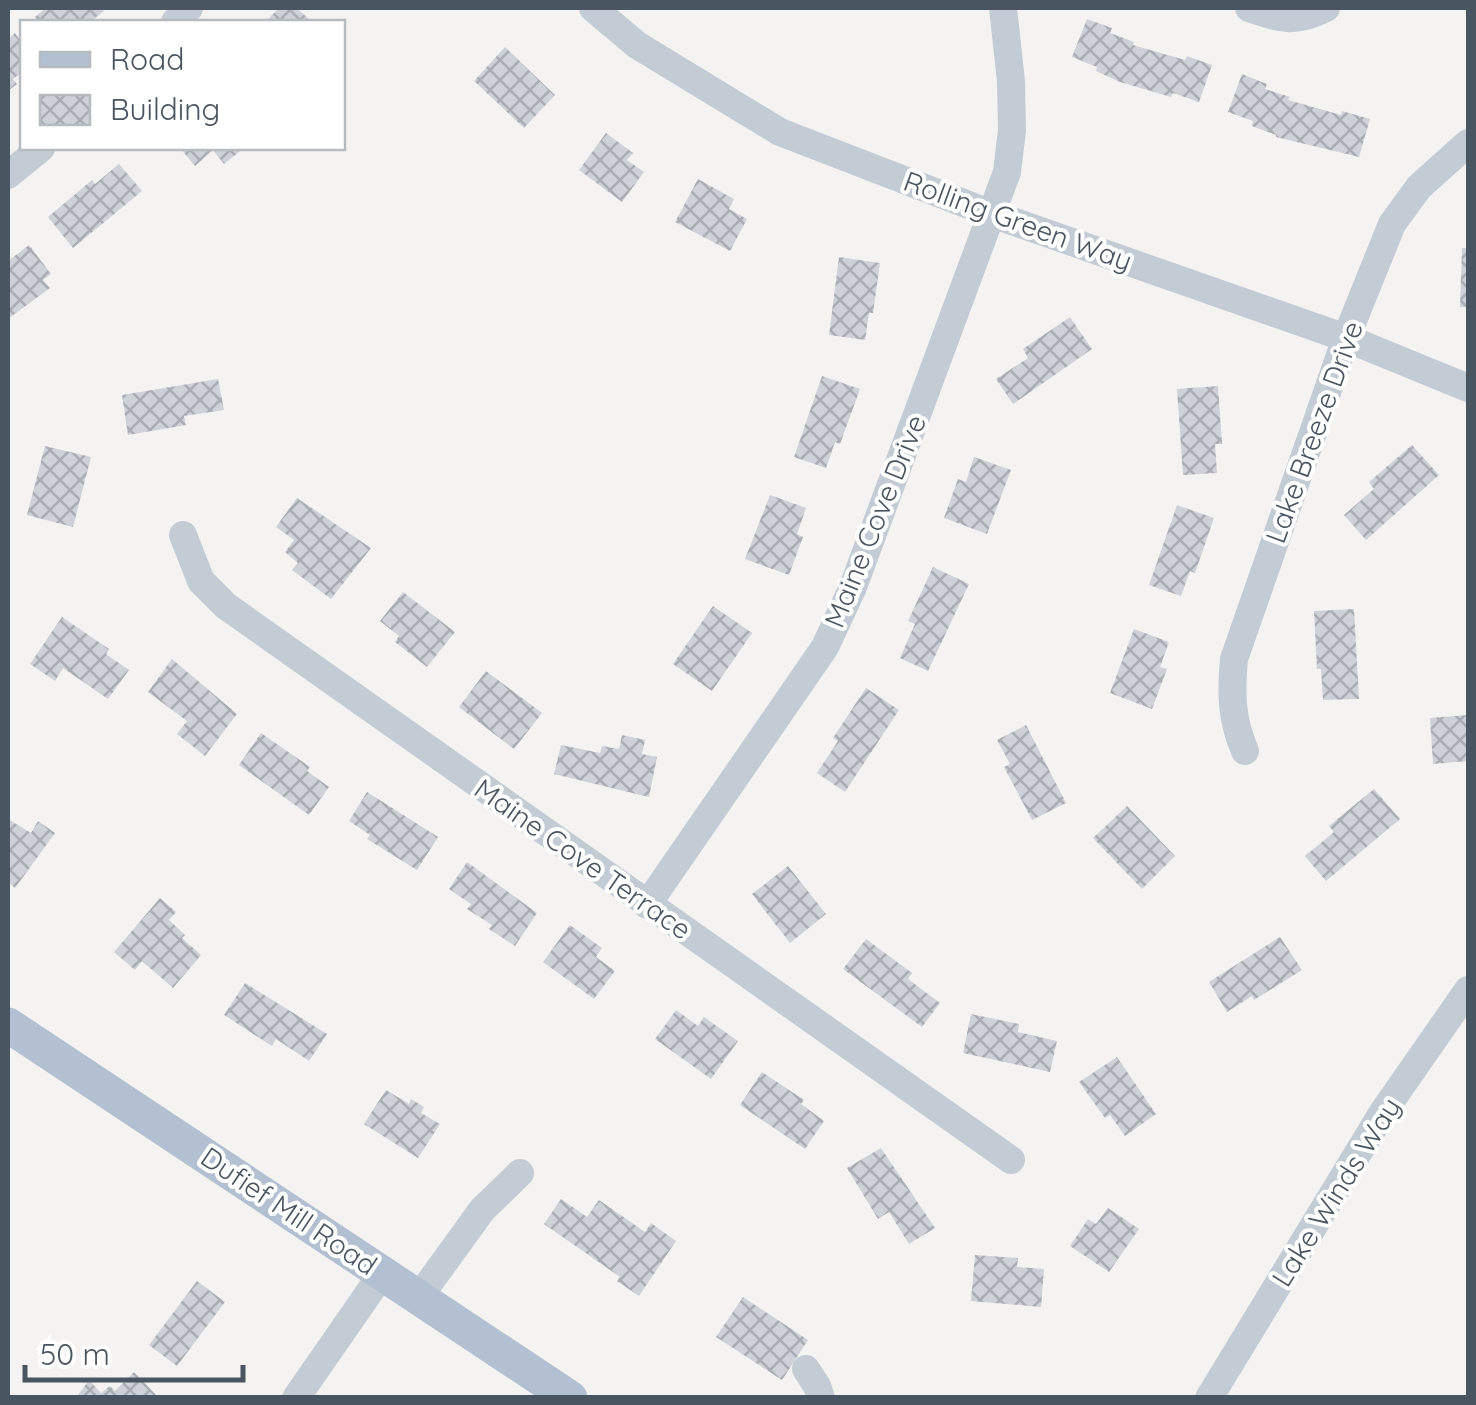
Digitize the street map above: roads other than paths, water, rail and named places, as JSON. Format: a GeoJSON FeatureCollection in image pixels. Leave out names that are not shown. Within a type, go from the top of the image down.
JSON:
{"type":"FeatureCollection","features":[{"type":"Feature","properties":{"kind":"main road","name":"Dufief Mill Road"},"geometry":{"type":"LineString","coordinates":[[8,1025],[570,1398]]}},
{"type":"Feature","properties":{"kind":"street","name":"Rolling Green Way"},"geometry":{"type":"LineString","coordinates":[[593,8],[637,46],[780,132],[992,214],[1346,338],[1468,388]]}},
{"type":"Feature","properties":{"kind":"street","name":"Maine Cove Drive"},"geometry":{"type":"LineString","coordinates":[[647,904],[825,647],[853,587],[1007,172],[1012,130],[1004,8]]}},
{"type":"Feature","properties":{"kind":"street"},"geometry":{"type":"LineString","coordinates":[[1250,8],[1278,18],[1300,20],[1326,8]]}},
{"type":"Feature","properties":{"kind":"street","name":"Lake Breeze Drive"},"geometry":{"type":"LineString","coordinates":[[1245,750],[1233,711],[1234,659],[1346,338],[1392,224],[1419,186],[1468,144]]}},
{"type":"Feature","properties":{"kind":"street"},"geometry":{"type":"LineString","coordinates":[[8,175],[38,150]]}},
{"type":"Feature","properties":{"kind":"street","name":"Maine Cove Terrace"},"geometry":{"type":"LineString","coordinates":[[183,535],[201,580],[226,606],[1012,1160]]}},
{"type":"Feature","properties":{"kind":"street","name":"Lake Winds Way"},"geometry":{"type":"LineString","coordinates":[[1210,1398],[1383,1112],[1468,990]]}},
{"type":"Feature","properties":{"kind":"street"},"geometry":{"type":"LineString","coordinates":[[419,1298],[482,1210],[520,1172]]}},
{"type":"Feature","properties":{"kind":"street"},"geometry":{"type":"LineString","coordinates":[[296,1398],[382,1274]]}},
{"type":"Feature","properties":{"kind":"street"},"geometry":{"type":"LineString","coordinates":[[806,1369],[821,1398]]}}]}
